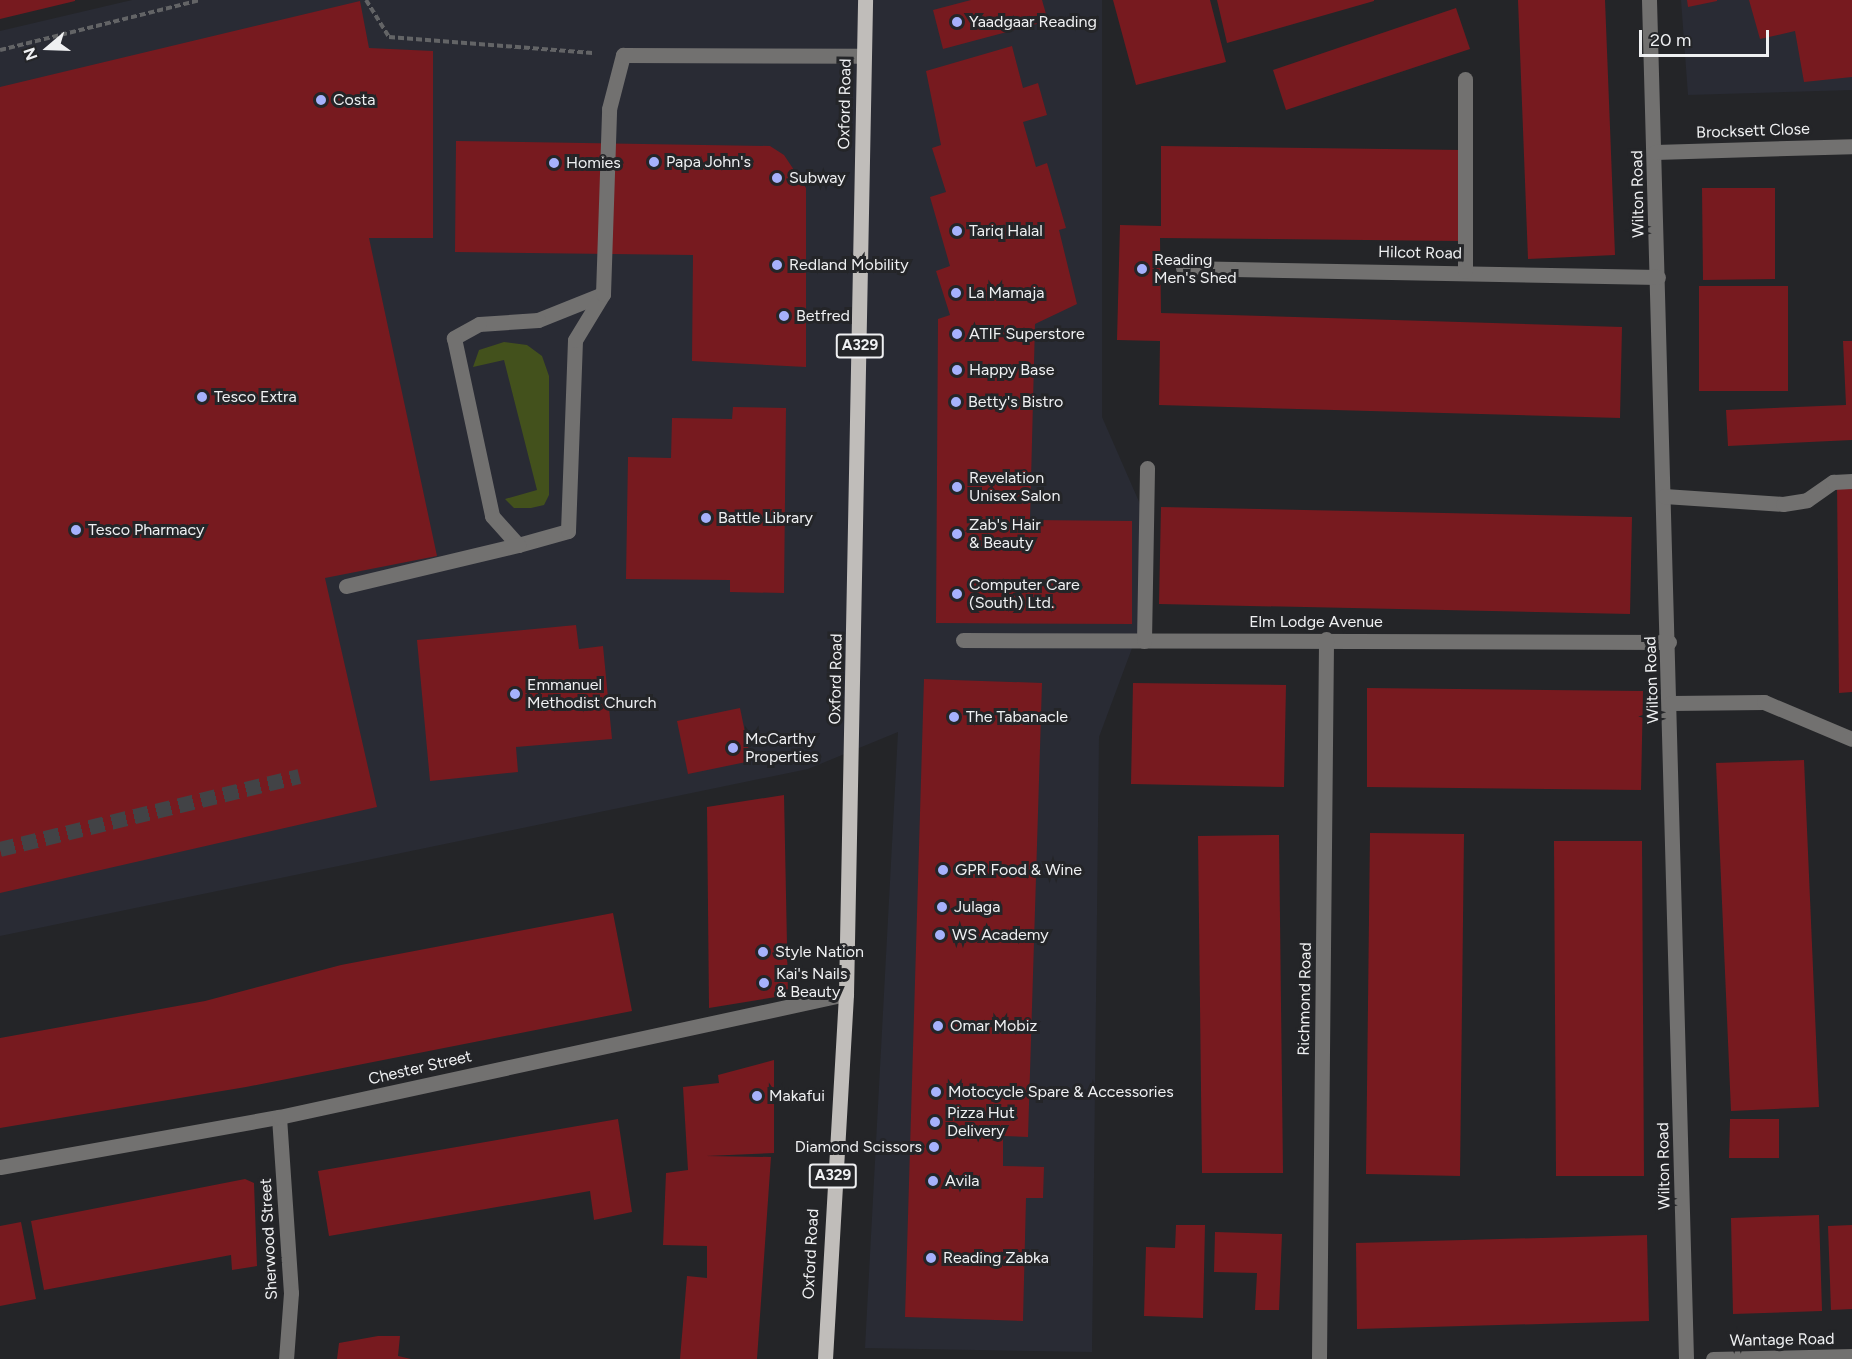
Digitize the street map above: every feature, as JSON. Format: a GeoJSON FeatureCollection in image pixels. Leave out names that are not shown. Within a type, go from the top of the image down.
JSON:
{"type":"FeatureCollection","features":[{"type":"Feature","properties":{"kind":"main road","name":"Oxford Road"},"geometry":{"type":"LineString","coordinates":[[825,1359],[846,994],[865,0]]}},
{"type":"Feature","properties":{"kind":"street","name":"Wilton Road"},"geometry":{"type":"LineString","coordinates":[[1649,0],[1671,703],[1686,1359]]}},
{"type":"Feature","properties":{"kind":"street"},"geometry":{"type":"LineString","coordinates":[[346,586],[568,531],[575,339],[603,294],[609,109],[623,55],[864,56]]}},
{"type":"Feature","properties":{"kind":"street"},"geometry":{"type":"LineString","coordinates":[[1465,271],[1466,79]]}},
{"type":"Feature","properties":{"kind":"street","name":"Brocksett Close"},"geometry":{"type":"LineString","coordinates":[[1655,152],[1852,146]]}},
{"type":"Feature","properties":{"kind":"street","name":"Hilcot Road"},"geometry":{"type":"LineString","coordinates":[[1183,268],[1465,271],[1658,277]]}},
{"type":"Feature","properties":{"kind":"street"},"geometry":{"type":"LineString","coordinates":[[518,545],[492,516],[454,338],[479,324],[537,320],[603,294]]}},
{"type":"Feature","properties":{"kind":"street"},"geometry":{"type":"LineString","coordinates":[[1143,641],[1147,468]]}},
{"type":"Feature","properties":{"kind":"street"},"geometry":{"type":"LineString","coordinates":[[1664,496],[1783,504],[1807,500],[1833,482],[1852,481]]}},
{"type":"Feature","properties":{"kind":"street","name":"Elm Lodge Avenue"},"geometry":{"type":"LineString","coordinates":[[963,640],[1326,639],[1669,642]]}},
{"type":"Feature","properties":{"kind":"street","name":"Richmond Road"},"geometry":{"type":"LineString","coordinates":[[1319,1359],[1326,639]]}},
{"type":"Feature","properties":{"kind":"street"},"geometry":{"type":"LineString","coordinates":[[1671,703],[1764,702],[1852,739]]}},
{"type":"Feature","properties":{"kind":"street","name":"Chester Street"},"geometry":{"type":"LineString","coordinates":[[0,1167],[279,1117],[846,994]]}},
{"type":"Feature","properties":{"kind":"street","name":"Sherwood Street"},"geometry":{"type":"LineString","coordinates":[[279,1117],[291,1293],[286,1359]]}},
{"type":"Feature","properties":{"kind":"street","name":"Wantage Road"},"geometry":{"type":"LineString","coordinates":[[1713,1359],[1852,1356]]}},
{"type":"Feature","properties":{"kind":"path"},"geometry":{"type":"LineString","coordinates":[[0,50],[200,0]]}},
{"type":"Feature","properties":{"kind":"path"},"geometry":{"type":"LineString","coordinates":[[366,0],[389,37],[623,55]]}},
{"type":"Feature","properties":{"kind":"shaded area"},"geometry":{"type":"Polygon","coordinates":[[[132,0],[1102,0],[1102,417],[1147,520],[1141,624],[1099,737],[1092,1352],[865,1348],[898,732],[808,769],[0,936],[0,31],[132,0]]]}},
{"type":"Feature","properties":{"kind":"shaded area"},"geometry":{"type":"Polygon","coordinates":[[[1681,0],[1852,0],[1852,90],[1688,95],[1681,0]]]}},
{"type":"Feature","properties":{"kind":"green space"},"geometry":{"type":"Polygon","coordinates":[[[504,342],[527,345],[542,356],[549,376],[549,495],[544,505],[531,508],[514,508],[505,499],[537,490],[504,360],[473,367],[479,350],[504,342]]]}},
{"type":"Feature","properties":{"kind":"building"},"geometry":{"type":"Polygon","coordinates":[[[0,0],[75,0],[75,1],[0,19],[0,0]]]}},
{"type":"Feature","properties":{"kind":"building"},"geometry":{"type":"Polygon","coordinates":[[[971,0],[1042,0],[1048,21],[943,49],[933,10],[971,0]]]}},
{"type":"Feature","properties":{"kind":"building"},"geometry":{"type":"Polygon","coordinates":[[[1113,0],[1210,0],[1226,62],[1136,85],[1113,0]]]}},
{"type":"Feature","properties":{"kind":"building"},"geometry":{"type":"Polygon","coordinates":[[[1217,0],[1374,0],[1374,1],[1227,43],[1217,0]]]}},
{"type":"Feature","properties":{"kind":"building"},"geometry":{"type":"Polygon","coordinates":[[[1518,0],[1605,0],[1615,255],[1528,259],[1518,0]]]}},
{"type":"Feature","properties":{"kind":"building"},"geometry":{"type":"Polygon","coordinates":[[[1687,0],[1717,0],[1717,1],[1688,7],[1687,0]]]}},
{"type":"Feature","properties":{"kind":"building"},"geometry":{"type":"Polygon","coordinates":[[[1749,0],[1852,0],[1852,77],[1804,82],[1795,31],[1760,39],[1749,0]]]}},
{"type":"Feature","properties":{"kind":"building","name":"Tesco Extra"},"geometry":{"type":"Polygon","coordinates":[[[360,1],[369,48],[433,51],[433,238],[369,238],[437,556],[325,578],[377,807],[0,893],[0,87],[360,1]]]}},
{"type":"Feature","properties":{"kind":"building"},"geometry":{"type":"Polygon","coordinates":[[[1456,8],[1470,49],[1286,110],[1273,70],[1456,8]]]}},
{"type":"Feature","properties":{"kind":"building"},"geometry":{"type":"Polygon","coordinates":[[[1012,46],[1023,88],[1038,83],[1047,115],[1023,122],[1036,167],[1047,163],[1066,228],[1059,230],[1077,304],[1035,324],[1030,520],[1132,521],[1132,624],[936,623],[938,319],[950,315],[936,271],[950,266],[930,197],[946,192],[932,148],[941,145],[926,71],[1012,46]]]}},
{"type":"Feature","properties":{"kind":"building"},"geometry":{"type":"Polygon","coordinates":[[[456,141],[770,146],[784,155],[806,188],[806,367],[692,361],[693,255],[455,252],[456,141]]]}},
{"type":"Feature","properties":{"kind":"building"},"geometry":{"type":"Polygon","coordinates":[[[1161,146],[1462,150],[1462,241],[1160,238],[1161,313],[1622,327],[1620,418],[1159,405],[1160,341],[1117,340],[1120,225],[1161,226],[1161,146]]]}},
{"type":"Feature","properties":{"kind":"building"},"geometry":{"type":"Polygon","coordinates":[[[1702,188],[1775,188],[1775,279],[1703,280],[1702,188]]]}},
{"type":"Feature","properties":{"kind":"building"},"geometry":{"type":"Polygon","coordinates":[[[1699,286],[1788,286],[1788,391],[1699,391],[1699,286]]]}},
{"type":"Feature","properties":{"kind":"building"},"geometry":{"type":"Polygon","coordinates":[[[1843,341],[1852,341],[1852,440],[1728,446],[1726,410],[1846,405],[1843,341]]]}},
{"type":"Feature","properties":{"kind":"building","name":"Battle Library"},"geometry":{"type":"Polygon","coordinates":[[[733,407],[786,408],[784,593],[730,592],[730,580],[626,579],[628,457],[671,458],[672,418],[732,419],[733,407]]]}},
{"type":"Feature","properties":{"kind":"building"},"geometry":{"type":"Polygon","coordinates":[[[1837,483],[1852,483],[1852,692],[1839,693],[1837,483]]]}},
{"type":"Feature","properties":{"kind":"building"},"geometry":{"type":"Polygon","coordinates":[[[1161,507],[1632,517],[1630,614],[1159,604],[1161,507]]]}},
{"type":"Feature","properties":{"kind":"building","name":"Emmanuel Methodist Church"},"geometry":{"type":"Polygon","coordinates":[[[576,625],[579,649],[603,646],[612,739],[516,747],[518,772],[430,781],[417,640],[576,625]]]}},
{"type":"Feature","properties":{"kind":"building"},"geometry":{"type":"Polygon","coordinates":[[[924,679],[1042,683],[1028,1137],[1003,1136],[1003,1166],[1044,1167],[1043,1198],[1026,1198],[1023,1321],[905,1317],[924,679]]]}},
{"type":"Feature","properties":{"kind":"building"},"geometry":{"type":"Polygon","coordinates":[[[1133,683],[1286,685],[1284,787],[1131,784],[1133,683]]]}},
{"type":"Feature","properties":{"kind":"building"},"geometry":{"type":"Polygon","coordinates":[[[1367,688],[1643,691],[1641,790],[1367,787],[1367,688]]]}},
{"type":"Feature","properties":{"kind":"building"},"geometry":{"type":"Polygon","coordinates":[[[740,708],[751,761],[688,774],[677,721],[740,708]]]}},
{"type":"Feature","properties":{"kind":"building"},"geometry":{"type":"Polygon","coordinates":[[[1804,760],[1819,1107],[1731,1111],[1716,763],[1804,760]]]}},
{"type":"Feature","properties":{"kind":"building"},"geometry":{"type":"Polygon","coordinates":[[[784,795],[788,995],[709,1008],[707,807],[784,795]]]}},
{"type":"Feature","properties":{"kind":"building"},"geometry":{"type":"Polygon","coordinates":[[[1370,833],[1464,834],[1460,1176],[1366,1174],[1370,833]]]}},
{"type":"Feature","properties":{"kind":"building"},"geometry":{"type":"Polygon","coordinates":[[[1279,835],[1283,1173],[1202,1173],[1198,836],[1279,835]]]}},
{"type":"Feature","properties":{"kind":"building"},"geometry":{"type":"Polygon","coordinates":[[[1554,841],[1642,841],[1644,1176],[1556,1176],[1554,841]]]}},
{"type":"Feature","properties":{"kind":"building"},"geometry":{"type":"Polygon","coordinates":[[[613,913],[632,1011],[246,1087],[0,1128],[0,1038],[205,1001],[341,965],[613,913]]]}},
{"type":"Feature","properties":{"kind":"building"},"geometry":{"type":"Polygon","coordinates":[[[774,1060],[774,1153],[706,1156],[771,1157],[757,1359],[680,1359],[687,1276],[707,1278],[707,1246],[663,1245],[666,1173],[688,1170],[683,1087],[719,1083],[718,1075],[774,1060]]]}},
{"type":"Feature","properties":{"kind":"building"},"geometry":{"type":"Polygon","coordinates":[[[618,1119],[632,1212],[594,1220],[590,1191],[329,1236],[318,1171],[618,1119]]]}},
{"type":"Feature","properties":{"kind":"building"},"geometry":{"type":"Polygon","coordinates":[[[1730,1119],[1779,1119],[1779,1158],[1729,1158],[1730,1119]]]}},
{"type":"Feature","properties":{"kind":"building"},"geometry":{"type":"Polygon","coordinates":[[[245,1179],[254,1183],[257,1266],[232,1270],[231,1255],[44,1290],[31,1221],[245,1179]]]}},
{"type":"Feature","properties":{"kind":"building"},"geometry":{"type":"Polygon","coordinates":[[[1819,1215],[1822,1311],[1733,1314],[1731,1218],[1819,1215]]]}},
{"type":"Feature","properties":{"kind":"building"},"geometry":{"type":"Polygon","coordinates":[[[21,1222],[36,1299],[0,1306],[0,1226],[21,1222]]]}},
{"type":"Feature","properties":{"kind":"building"},"geometry":{"type":"Polygon","coordinates":[[[1176,1225],[1205,1225],[1203,1318],[1144,1316],[1146,1247],[1175,1248],[1176,1225]]]}},
{"type":"Feature","properties":{"kind":"building"},"geometry":{"type":"Polygon","coordinates":[[[1852,1225],[1852,1309],[1831,1310],[1828,1226],[1852,1225]]]}},
{"type":"Feature","properties":{"kind":"building"},"geometry":{"type":"Polygon","coordinates":[[[1215,1232],[1282,1234],[1279,1310],[1255,1310],[1257,1273],[1214,1272],[1215,1232]]]}},
{"type":"Feature","properties":{"kind":"building"},"geometry":{"type":"Polygon","coordinates":[[[1647,1235],[1649,1321],[1357,1329],[1356,1243],[1647,1235]]]}},
{"type":"Feature","properties":{"kind":"building"},"geometry":{"type":"Polygon","coordinates":[[[378,1336],[400,1336],[398,1356],[411,1359],[337,1359],[339,1343],[378,1336]]]}},
{"type":"Feature","properties":{"kind":"tunnel"},"geometry":{"type":"LineString","coordinates":[[0,849],[299,776]]}},
{"type":"Feature","properties":{"kind":"place","name":"Yaadgaar Reading"},"geometry":{"type":"Point","coordinates":[957,22]}},
{"type":"Feature","properties":{"kind":"place","name":"Costa"},"geometry":{"type":"Point","coordinates":[321,100]}},
{"type":"Feature","properties":{"kind":"place","name":"Papa John's"},"geometry":{"type":"Point","coordinates":[654,162]}},
{"type":"Feature","properties":{"kind":"place","name":"Homies"},"geometry":{"type":"Point","coordinates":[554,163]}},
{"type":"Feature","properties":{"kind":"place","name":"Subway"},"geometry":{"type":"Point","coordinates":[777,178]}},
{"type":"Feature","properties":{"kind":"place","name":"Tariq Halal"},"geometry":{"type":"Point","coordinates":[957,231]}},
{"type":"Feature","properties":{"kind":"place","name":"Redland Mobility"},"geometry":{"type":"Point","coordinates":[777,265]}},
{"type":"Feature","properties":{"kind":"place","name":"Reading Men's Shed"},"geometry":{"type":"Point","coordinates":[1142,269]}},
{"type":"Feature","properties":{"kind":"place","name":"La Mamaja"},"geometry":{"type":"Point","coordinates":[956,293]}},
{"type":"Feature","properties":{"kind":"place","name":"Betfred"},"geometry":{"type":"Point","coordinates":[784,316]}},
{"type":"Feature","properties":{"kind":"place","name":"ATIF Superstore"},"geometry":{"type":"Point","coordinates":[957,334]}},
{"type":"Feature","properties":{"kind":"place","name":"Happy Base"},"geometry":{"type":"Point","coordinates":[957,370]}},
{"type":"Feature","properties":{"kind":"place","name":"Tesco Extra"},"geometry":{"type":"Point","coordinates":[202,397]}},
{"type":"Feature","properties":{"kind":"place","name":"Betty's Bistro"},"geometry":{"type":"Point","coordinates":[956,402]}},
{"type":"Feature","properties":{"kind":"place","name":"Revelation Unisex Salon"},"geometry":{"type":"Point","coordinates":[957,487]}},
{"type":"Feature","properties":{"kind":"place","name":"Battle Library"},"geometry":{"type":"Point","coordinates":[706,518]}},
{"type":"Feature","properties":{"kind":"place","name":"Tesco Pharmacy"},"geometry":{"type":"Point","coordinates":[76,530]}},
{"type":"Feature","properties":{"kind":"place","name":"Zab's Hair & Beauty"},"geometry":{"type":"Point","coordinates":[957,534]}},
{"type":"Feature","properties":{"kind":"place","name":"Computer Care (South) Ltd."},"geometry":{"type":"Point","coordinates":[957,594]}},
{"type":"Feature","properties":{"kind":"place","name":"Emmanuel Methodist Church"},"geometry":{"type":"Point","coordinates":[515,694]}},
{"type":"Feature","properties":{"kind":"place","name":"The Tabanacle"},"geometry":{"type":"Point","coordinates":[954,717]}},
{"type":"Feature","properties":{"kind":"place","name":"McCarthy Properties"},"geometry":{"type":"Point","coordinates":[733,748]}},
{"type":"Feature","properties":{"kind":"place","name":"GPR Food & Wine"},"geometry":{"type":"Point","coordinates":[943,870]}},
{"type":"Feature","properties":{"kind":"place","name":"Julaga"},"geometry":{"type":"Point","coordinates":[942,907]}},
{"type":"Feature","properties":{"kind":"place","name":"WS Academy"},"geometry":{"type":"Point","coordinates":[940,935]}},
{"type":"Feature","properties":{"kind":"place","name":"Style Nation"},"geometry":{"type":"Point","coordinates":[763,952]}},
{"type":"Feature","properties":{"kind":"place","name":"Kai's Nails & Beauty"},"geometry":{"type":"Point","coordinates":[764,983]}},
{"type":"Feature","properties":{"kind":"place","name":"Omar Mobiz"},"geometry":{"type":"Point","coordinates":[938,1026]}},
{"type":"Feature","properties":{"kind":"place","name":"Motocycle Spare & Accessories"},"geometry":{"type":"Point","coordinates":[936,1092]}},
{"type":"Feature","properties":{"kind":"place","name":"Makafui"},"geometry":{"type":"Point","coordinates":[757,1096]}},
{"type":"Feature","properties":{"kind":"place","name":"Pizza Hut Delivery"},"geometry":{"type":"Point","coordinates":[935,1122]}},
{"type":"Feature","properties":{"kind":"place","name":"Diamond Scissors"},"geometry":{"type":"Point","coordinates":[934,1147]}},
{"type":"Feature","properties":{"kind":"place","name":"Avila"},"geometry":{"type":"Point","coordinates":[933,1181]}},
{"type":"Feature","properties":{"kind":"place","name":"Reading Zabka"},"geometry":{"type":"Point","coordinates":[931,1258]}}]}
